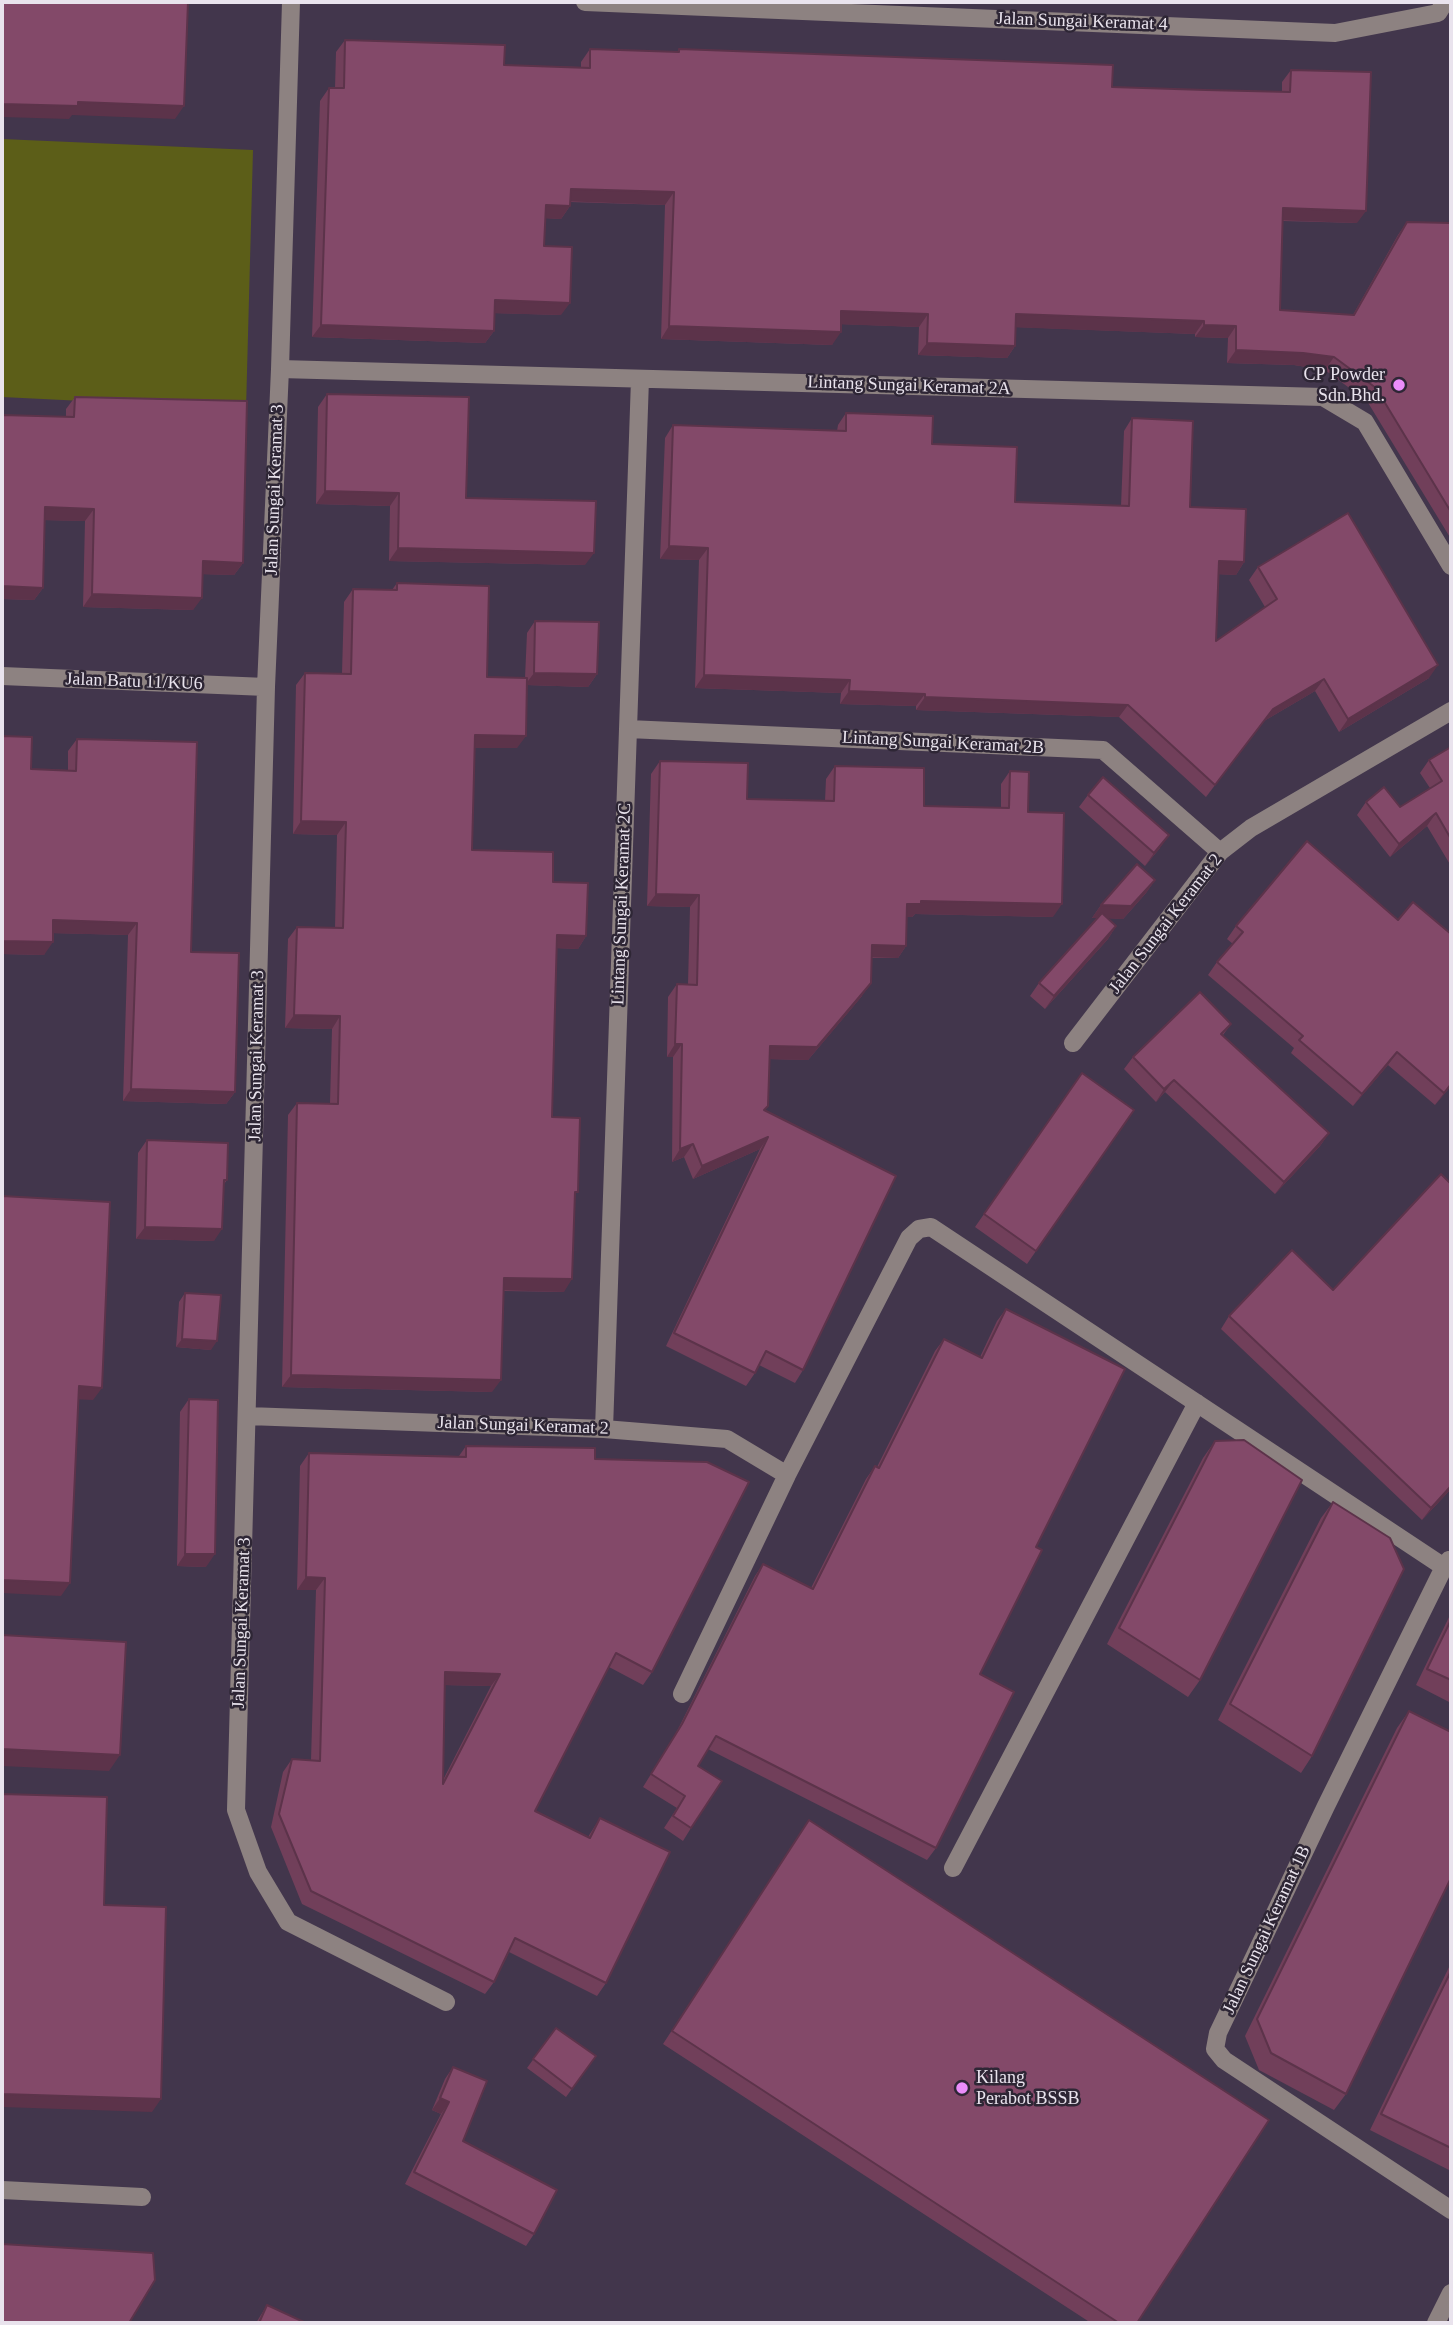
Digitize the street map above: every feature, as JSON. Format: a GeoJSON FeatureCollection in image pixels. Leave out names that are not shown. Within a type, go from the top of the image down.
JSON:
{"type":"FeatureCollection","features":[{"type":"Feature","properties":{"kind":"street","name":"Jalan Sungai Keramat 3"},"geometry":{"type":"LineString","coordinates":[[291,2],[280,369],[266,687],[236,1810],[258,1872],[288,1922],[446,2002]]}},
{"type":"Feature","properties":{"kind":"street","name":"Jalan Sungai Keramat 4"},"geometry":{"type":"LineString","coordinates":[[586,2],[1335,33],[1438,13],[1445,2]]}},
{"type":"Feature","properties":{"kind":"street","name":"Lintang Sungai Keramat 2A"},"geometry":{"type":"LineString","coordinates":[[280,369],[1324,397],[1365,422],[1451,566]]}},
{"type":"Feature","properties":{"kind":"street","name":"Lintang Sungai Keramat 2C"},"geometry":{"type":"LineString","coordinates":[[604,1429],[640,379]]}},
{"type":"Feature","properties":{"kind":"street","name":"Jalan Batu 11/KU6"},"geometry":{"type":"LineString","coordinates":[[2,676],[266,687]]}},
{"type":"Feature","properties":{"kind":"street","name":"Jalan Sungai Keramat 2"},"geometry":{"type":"LineString","coordinates":[[1073,1043],[1220,852],[1251,828],[1451,711]]}},
{"type":"Feature","properties":{"kind":"street","name":"Lintang Sungai Keramat 2B"},"geometry":{"type":"LineString","coordinates":[[628,729],[1103,750],[1220,852]]}},
{"type":"Feature","properties":{"kind":"street"},"geometry":{"type":"LineString","coordinates":[[681,1694],[787,1475],[909,1238],[919,1228],[931,1227],[1197,1403],[1448,1562]]}},
{"type":"Feature","properties":{"kind":"street"},"geometry":{"type":"LineString","coordinates":[[953,1868],[1197,1403]]}},
{"type":"Feature","properties":{"kind":"street","name":"Jalan Sungai Keramat 2"},"geometry":{"type":"LineString","coordinates":[[248,1416],[604,1429],[727,1439],[787,1475]]}},
{"type":"Feature","properties":{"kind":"street","name":"Jalan Sungai Keramat 1B"},"geometry":{"type":"LineString","coordinates":[[1448,1562],[1308,1844],[1218,2033],[1215,2049],[1224,2060],[1451,2210]]}},
{"type":"Feature","properties":{"kind":"street"},"geometry":{"type":"LineString","coordinates":[[2,2190],[142,2197]]}},
{"type":"Feature","properties":{"kind":"street"},"geometry":{"type":"LineString","coordinates":[[1436,2323],[1451,2293]]}},
{"type":"Feature","properties":{"kind":"shaded area"},"geometry":{"type":"Polygon","coordinates":[[[2,2],[1451,2],[1451,2323],[2,2323],[2,2]]]}},
{"type":"Feature","properties":{"kind":"shaded area"},"geometry":{"type":"Polygon","coordinates":[[[2,139],[253,150],[246,409],[2,397],[2,139]]]}},
{"type":"Feature","properties":{"kind":"building"},"geometry":{"type":"Polygon","coordinates":[[[2,2],[188,2],[184,106],[78,102],[78,106],[2,104],[2,2]]]}},
{"type":"Feature","properties":{"kind":"building"},"geometry":{"type":"Polygon","coordinates":[[[345,40],[505,45],[504,65],[590,68],[590,49],[679,52],[679,49],[1113,65],[1112,87],[1206,90],[1290,92],[1291,70],[1371,72],[1366,211],[1283,208],[1280,310],[1354,315],[1407,222],[1451,223],[1451,512],[1376,388],[1334,357],[1236,350],[1236,326],[1204,325],[1204,321],[1016,314],[1015,346],[927,343],[928,314],[841,311],[841,332],[669,326],[674,192],[571,189],[570,206],[546,205],[544,246],[572,247],[570,303],[495,300],[494,331],[321,325],[329,88],[344,88],[345,40]]]}},
{"type":"Feature","properties":{"kind":"building"},"geometry":{"type":"Polygon","coordinates":[[[327,394],[469,397],[466,498],[596,501],[594,553],[398,548],[399,493],[325,491],[327,394]]]}},
{"type":"Feature","properties":{"kind":"building"},"geometry":{"type":"Polygon","coordinates":[[[75,397],[247,401],[243,563],[203,561],[202,598],[92,594],[94,509],[45,507],[43,588],[2,586],[2,415],[74,417],[75,397]]]}},
{"type":"Feature","properties":{"kind":"building"},"geometry":{"type":"Polygon","coordinates":[[[846,413],[933,416],[932,444],[1017,447],[1015,502],[1129,506],[1132,418],[1193,421],[1190,507],[1246,509],[1244,562],[1219,561],[1216,641],[1277,599],[1258,567],[1348,513],[1438,665],[1348,719],[1324,679],[1273,709],[1215,785],[1128,705],[925,697],[925,694],[849,691],[850,680],[704,675],[708,548],[669,546],[673,425],[846,431],[846,413]]]}},
{"type":"Feature","properties":{"kind":"building"},"geometry":{"type":"Polygon","coordinates":[[[397,583],[489,586],[487,677],[527,678],[526,736],[475,735],[472,850],[553,852],[553,882],[588,883],[586,936],[557,935],[552,1117],[580,1118],[572,1279],[504,1278],[501,1380],[291,1375],[297,1103],[338,1104],[340,1016],[294,1015],[297,927],[343,928],[346,822],[301,821],[305,673],[351,674],[353,589],[397,590],[397,583]]]}},
{"type":"Feature","properties":{"kind":"building"},"geometry":{"type":"Polygon","coordinates":[[[535,621],[599,622],[597,674],[534,673],[535,621]]]}},
{"type":"Feature","properties":{"kind":"building"},"geometry":{"type":"Polygon","coordinates":[[[2,736],[32,737],[31,769],[76,771],[77,739],[197,742],[191,952],[239,953],[235,1092],[131,1089],[137,923],[53,920],[53,942],[2,941],[2,736]]]}},
{"type":"Feature","properties":{"kind":"building"},"geometry":{"type":"Polygon","coordinates":[[[1451,747],[1451,839],[1436,813],[1399,844],[1366,802],[1384,787],[1400,807],[1442,781],[1429,760],[1451,747]]]}},
{"type":"Feature","properties":{"kind":"building"},"geometry":{"type":"Polygon","coordinates":[[[660,761],[748,763],[747,799],[834,801],[835,766],[924,768],[924,806],[1009,808],[1010,771],[1029,772],[1028,812],[1064,813],[1062,904],[921,901],[921,904],[907,904],[906,946],[872,945],[871,983],[817,1047],[770,1046],[768,1106],[764,1110],[896,1176],[803,1370],[766,1351],[755,1373],[674,1333],[768,1137],[702,1166],[693,1144],[680,1149],[682,1044],[675,1044],[677,984],[697,985],[699,895],[656,894],[660,761]]]}},
{"type":"Feature","properties":{"kind":"building"},"geometry":{"type":"Polygon","coordinates":[[[1103,777],[1169,835],[1154,853],[1088,795],[1103,777]]]}},
{"type":"Feature","properties":{"kind":"building"},"geometry":{"type":"Polygon","coordinates":[[[1307,841],[1398,920],[1413,902],[1451,934],[1451,1084],[1444,1093],[1397,1052],[1362,1094],[1299,1040],[1303,1036],[1217,962],[1243,932],[1236,926],[1307,841]]]}},
{"type":"Feature","properties":{"kind":"building"},"geometry":{"type":"Polygon","coordinates":[[[1137,864],[1155,880],[1131,906],[1101,905],[1137,864]]]}},
{"type":"Feature","properties":{"kind":"building"},"geometry":{"type":"Polygon","coordinates":[[[1102,913],[1116,926],[1054,996],[1039,983],[1102,913]]]}},
{"type":"Feature","properties":{"kind":"building"},"geometry":{"type":"Polygon","coordinates":[[[1200,992],[1231,1024],[1221,1034],[1329,1133],[1284,1182],[1174,1080],[1164,1089],[1133,1057],[1200,992]]]}},
{"type":"Feature","properties":{"kind":"building"},"geometry":{"type":"Polygon","coordinates":[[[1082,1073],[1134,1110],[1036,1251],[984,1214],[1082,1073]]]}},
{"type":"Feature","properties":{"kind":"building"},"geometry":{"type":"Polygon","coordinates":[[[147,1140],[228,1143],[222,1229],[145,1227],[147,1140]]]}},
{"type":"Feature","properties":{"kind":"building"},"geometry":{"type":"Polygon","coordinates":[[[1441,1174],[1451,1184],[1451,1486],[1431,1508],[1229,1316],[1292,1250],[1333,1290],[1441,1174]]]}},
{"type":"Feature","properties":{"kind":"building"},"geometry":{"type":"Polygon","coordinates":[[[2,1196],[110,1202],[102,1388],[79,1386],[70,1583],[2,1580],[2,1196]]]}},
{"type":"Feature","properties":{"kind":"building"},"geometry":{"type":"Polygon","coordinates":[[[185,1293],[221,1295],[217,1341],[182,1339],[185,1293]]]}},
{"type":"Feature","properties":{"kind":"building"},"geometry":{"type":"Polygon","coordinates":[[[1006,1309],[1125,1369],[1036,1547],[1042,1550],[980,1674],[1014,1692],[936,1848],[716,1736],[698,1766],[722,1781],[691,1828],[673,1816],[685,1796],[651,1774],[682,1724],[763,1564],[813,1589],[875,1466],[879,1468],[944,1339],[982,1358],[1006,1309]]]}},
{"type":"Feature","properties":{"kind":"building"},"geometry":{"type":"Polygon","coordinates":[[[189,1399],[218,1400],[215,1554],[185,1554],[189,1399]]]}},
{"type":"Feature","properties":{"kind":"building"},"geometry":{"type":"Polygon","coordinates":[[[1244,1440],[1302,1480],[1200,1680],[1119,1628],[1215,1441],[1244,1440]]]}},
{"type":"Feature","properties":{"kind":"building"},"geometry":{"type":"Polygon","coordinates":[[[466,1446],[595,1448],[595,1459],[707,1462],[749,1482],[652,1672],[616,1653],[535,1811],[590,1838],[600,1818],[670,1852],[606,1983],[515,1938],[494,1982],[311,1891],[279,1814],[292,1759],[320,1761],[325,1578],[306,1577],[309,1453],[466,1457],[466,1446]],[[445,1672],[443,1784],[500,1674],[445,1672]]]}},
{"type":"Feature","properties":{"kind":"building"},"geometry":{"type":"Polygon","coordinates":[[[1333,1502],[1390,1538],[1404,1569],[1312,1756],[1230,1704],[1333,1502]]]}},
{"type":"Feature","properties":{"kind":"building"},"geometry":{"type":"Polygon","coordinates":[[[1451,1620],[1451,1680],[1427,1669],[1451,1620]]]}},
{"type":"Feature","properties":{"kind":"building"},"geometry":{"type":"Polygon","coordinates":[[[2,1635],[126,1642],[120,1755],[2,1749],[2,1635]]]}},
{"type":"Feature","properties":{"kind":"building"},"geometry":{"type":"Polygon","coordinates":[[[1409,1711],[1451,1732],[1451,1878],[1346,2094],[1271,2053],[1257,2019],[1409,1711]]]}},
{"type":"Feature","properties":{"kind":"building"},"geometry":{"type":"Polygon","coordinates":[[[2,1794],[107,1797],[104,1905],[166,1907],[161,2099],[2,2094],[2,1794]]]}},
{"type":"Feature","properties":{"kind":"building","name":"Kilang Perabot BSSB"},"geometry":{"type":"Polygon","coordinates":[[[809,1820],[1269,2120],[1137,2323],[1119,2323],[672,2031],[809,1820]]]}},
{"type":"Feature","properties":{"kind":"building"},"geometry":{"type":"Polygon","coordinates":[[[1451,1971],[1451,2148],[1381,2114],[1451,1971]]]}},
{"type":"Feature","properties":{"kind":"building"},"geometry":{"type":"Polygon","coordinates":[[[556,2028],[596,2056],[572,2089],[533,2059],[556,2028]]]}},
{"type":"Feature","properties":{"kind":"building"},"geometry":{"type":"Polygon","coordinates":[[[453,2067],[487,2081],[463,2141],[557,2190],[534,2234],[414,2172],[449,2102],[440,2098],[453,2067]]]}},
{"type":"Feature","properties":{"kind":"building"},"geometry":{"type":"Polygon","coordinates":[[[2,2244],[153,2253],[155,2280],[129,2323],[2,2323],[2,2244]]]}},
{"type":"Feature","properties":{"kind":"building"},"geometry":{"type":"Polygon","coordinates":[[[267,2305],[306,2323],[259,2323],[267,2305]]]}},
{"type":"Feature","properties":{"kind":"place","name":"CP Powder Sdn.Bhd."},"geometry":{"type":"Point","coordinates":[1399,385]}},
{"type":"Feature","properties":{"kind":"place","name":"Kilang Perabot BSSB"},"geometry":{"type":"Point","coordinates":[962,2088]}}]}
